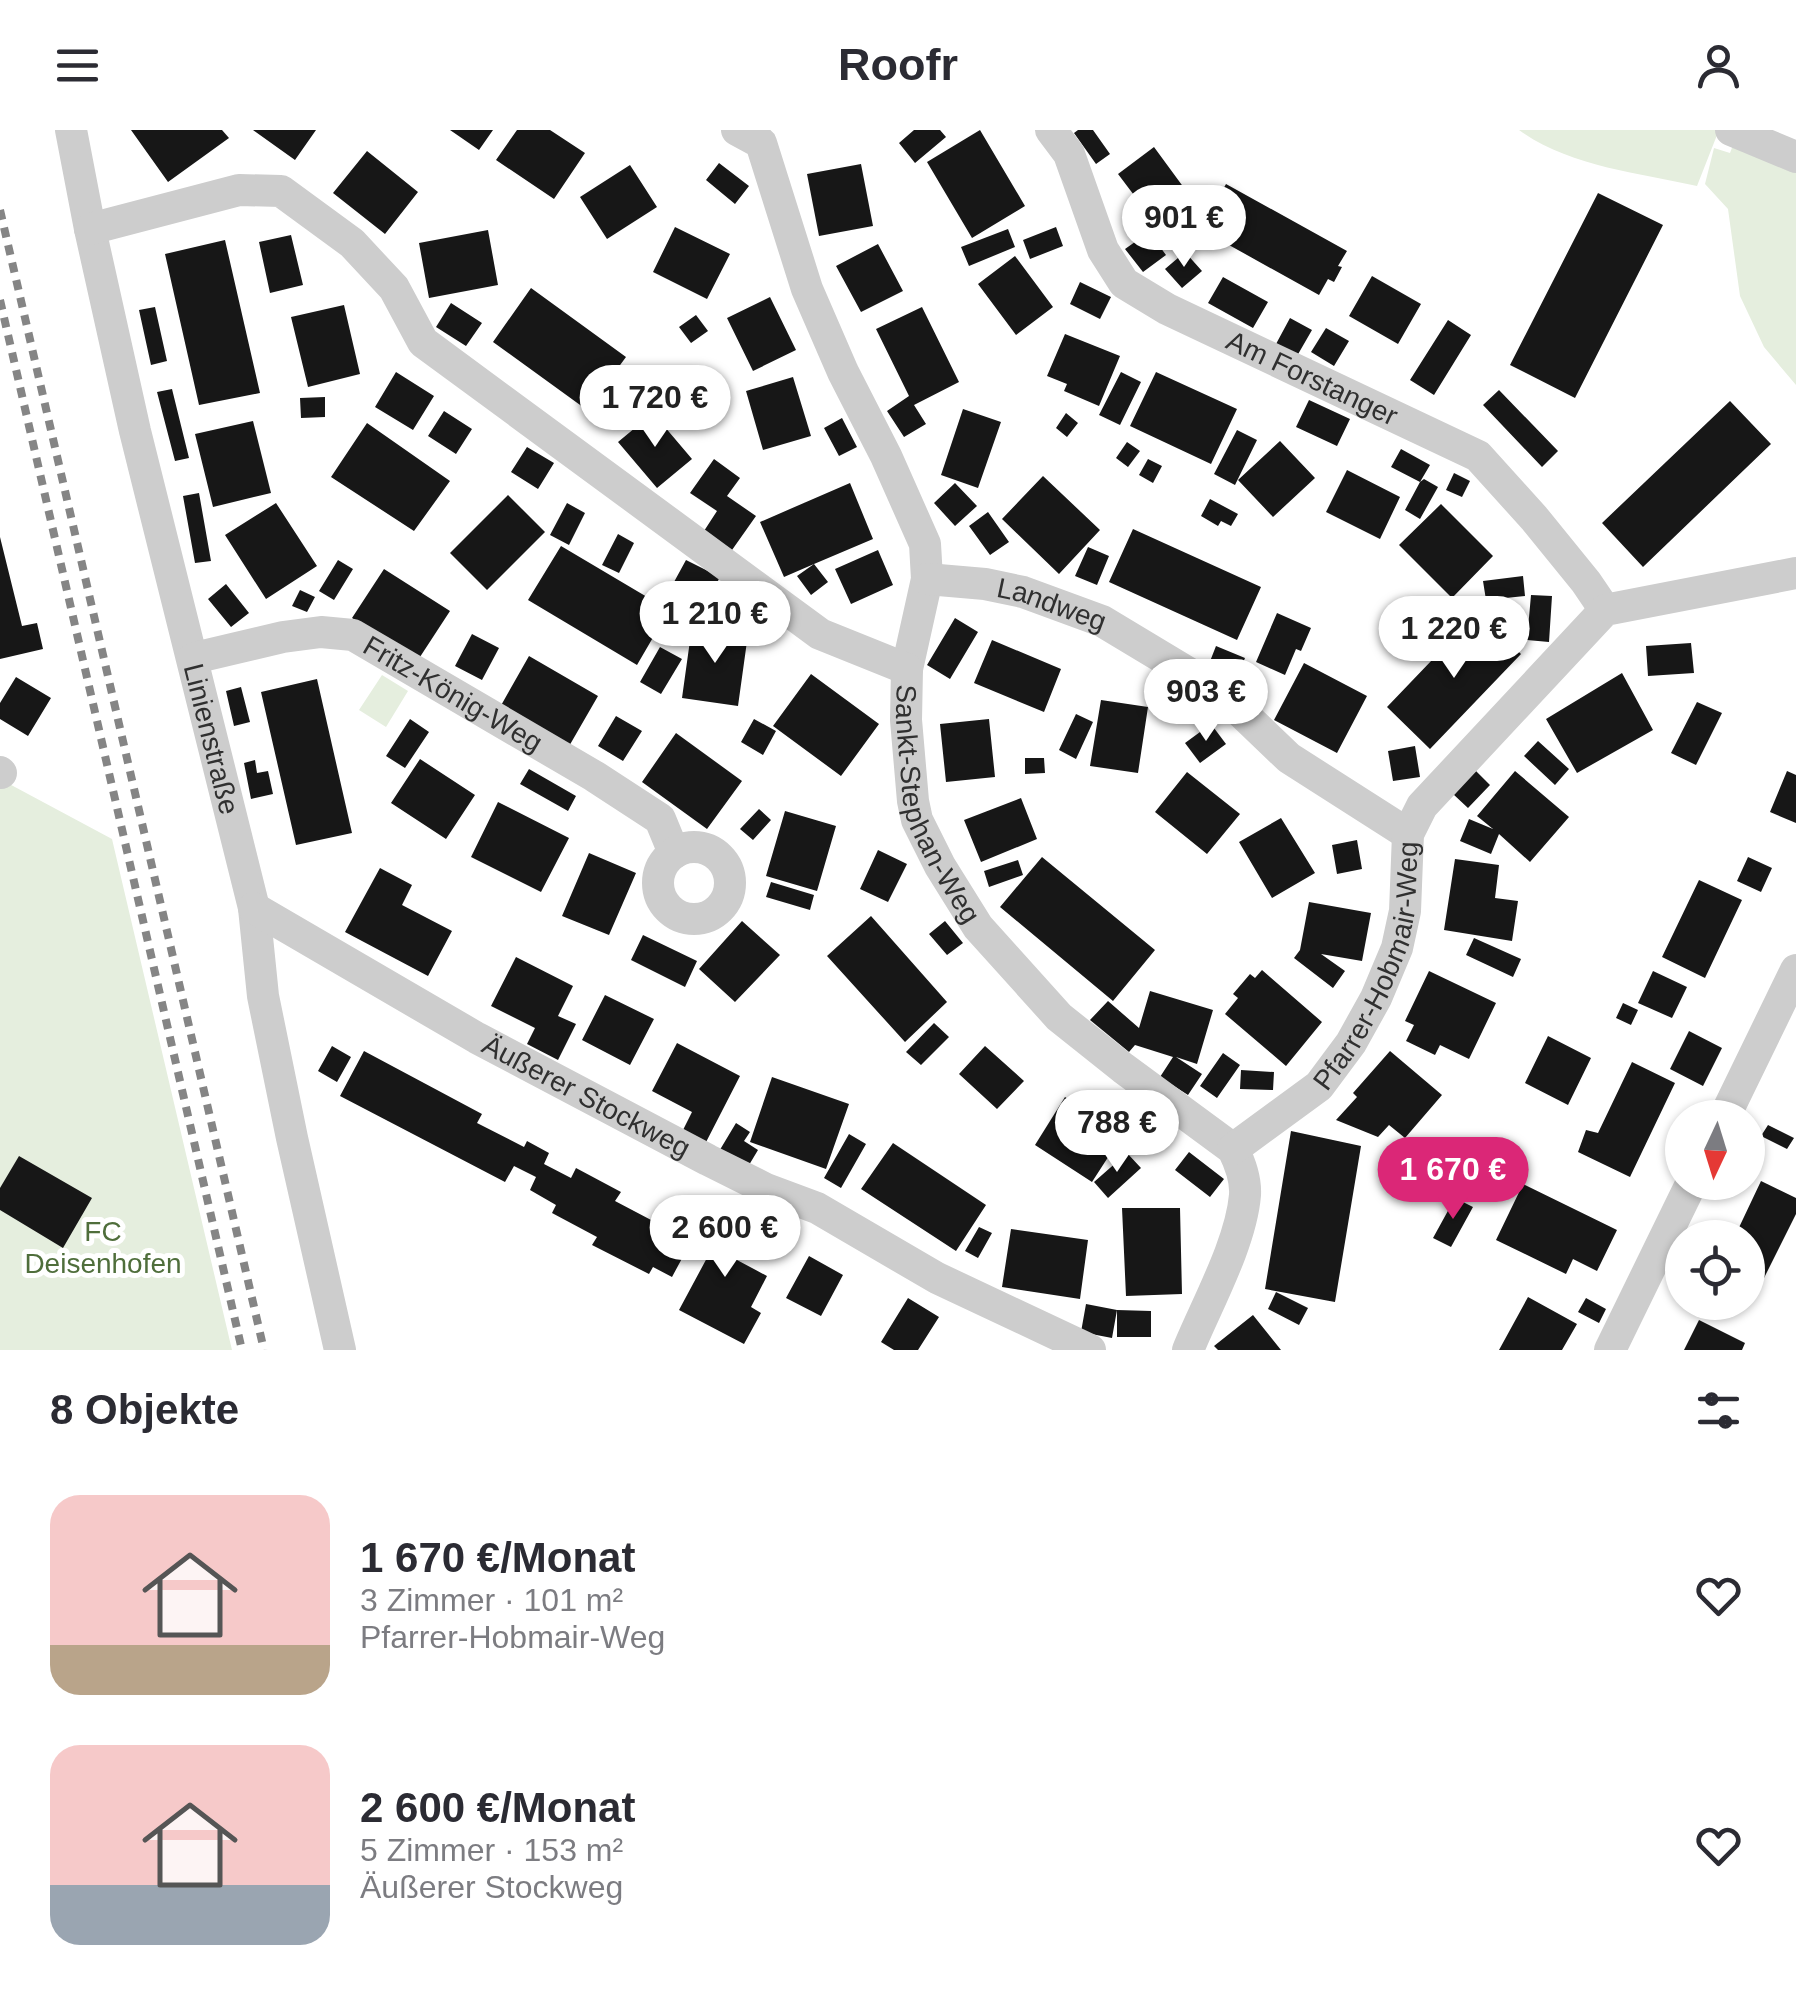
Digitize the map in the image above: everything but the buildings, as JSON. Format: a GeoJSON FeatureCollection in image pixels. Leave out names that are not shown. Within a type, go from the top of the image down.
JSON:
{"type":"FeatureCollection","features":[{"type":"Feature","properties":{"kind":"street","name":"Linienstraße"},"geometry":{"type":"LineString","coordinates":[[71,130],[136,430],[254,908],[263,996],[340,1350]]}},
{"type":"Feature","properties":{"kind":"street","name":"Am Forstanger"},"geometry":{"type":"LineString","coordinates":[[1051,130],[1069,154],[1103,250],[1124,283],[1167,309],[1478,456],[1534,518],[1604,610]]}},
{"type":"Feature","properties":{"kind":"street"},"geometry":{"type":"LineString","coordinates":[[1731,130],[1796,157]]}},
{"type":"Feature","properties":{"kind":"street"},"geometry":{"type":"LineString","coordinates":[[753,134],[806,289],[925,544],[927,579],[907,669]]}},
{"type":"Feature","properties":{"kind":"street","name":"Sankt-Stephan-Weg"},"geometry":{"type":"LineString","coordinates":[[90,230],[239,190],[281,190],[352,242],[394,288],[423,342],[820,634],[907,669],[906,720],[918,820],[940,866],[978,927],[1060,1016],[1233,1150]]}},
{"type":"Feature","properties":{"kind":"street"},"geometry":{"type":"LineString","coordinates":[[1604,610],[1796,573]]}},
{"type":"Feature","properties":{"kind":"street","name":"Landweg"},"geometry":{"type":"LineString","coordinates":[[927,579],[1023,592],[1102,621],[1220,692],[1289,758],[1408,834]]}},
{"type":"Feature","properties":{"kind":"street","name":"Pfarrer-Hobmair-Weg"},"geometry":{"type":"LineString","coordinates":[[1233,1150],[1319,1086],[1351,1043],[1376,998],[1397,948],[1405,911],[1408,834],[1422,806],[1604,610]]}},
{"type":"Feature","properties":{"kind":"street","name":"Fritz-König-Weg"},"geometry":{"type":"LineString","coordinates":[[194,658],[283,637],[321,632],[353,635],[660,819],[674,853]]}},
{"type":"Feature","properties":{"kind":"street","name":"Äußerer Stockweg"},"geometry":{"type":"LineString","coordinates":[[254,908],[478,1038],[708,1160],[816,1208],[937,1278],[1090,1350]]}},
{"type":"Feature","properties":{"kind":"street"},"geometry":{"type":"LineString","coordinates":[[1733,1100],[1796,970]]}},
{"type":"Feature","properties":{"kind":"street"},"geometry":{"type":"LineString","coordinates":[[1188,1350],[1241,1218],[1246,1191],[1233,1150]]}},
{"type":"Feature","properties":{"kind":"street"},"geometry":{"type":"LineString","coordinates":[[1610,1350],[1683,1200]]}},
{"type":"Feature","properties":{"kind":"green space"},"geometry":{"type":"Polygon","coordinates":[[[1519,130],[1719,130],[1697,186],[1581,160],[1519,130]]]}},
{"type":"Feature","properties":{"kind":"green space"},"geometry":{"type":"Polygon","coordinates":[[[1733,145],[1796,172],[1796,385],[1764,347],[1740,296],[1728,209],[1705,184],[1714,148],[1730,153],[1733,145]]]}},
{"type":"Feature","properties":{"kind":"green space"},"geometry":{"type":"Polygon","coordinates":[[[382,675],[408,691],[386,727],[359,710],[382,675]]]}},
{"type":"Feature","properties":{"kind":"green space","name":"FC Deisenhofen"},"geometry":{"type":"Polygon","coordinates":[[[0,779],[112,839],[232,1350],[0,1350],[0,779]]]}},
{"type":"Feature","properties":{"kind":"railway"},"geometry":{"type":"LineString","coordinates":[[0,210],[264,1350]]}},
{"type":"Feature","properties":{"kind":"railway"},"geometry":{"type":"LineString","coordinates":[[0,300],[242,1350]]}}]}
